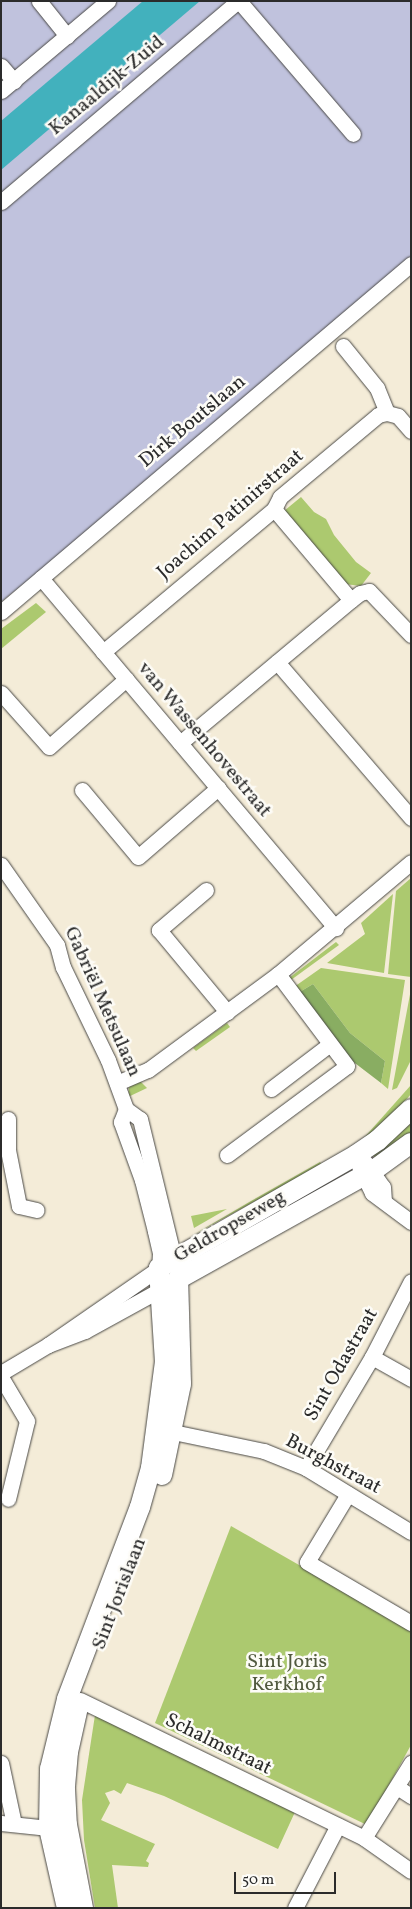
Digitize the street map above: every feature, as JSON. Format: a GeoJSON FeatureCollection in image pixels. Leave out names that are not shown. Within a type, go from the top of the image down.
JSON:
{"type":"FeatureCollection","features":[{"type":"Feature","properties":{"kind":"main road","name":"Geldropseweg"},"geometry":{"type":"LineString","coordinates":[[167,1264],[356,1155],[378,1140],[411,1109]]}},
{"type":"Feature","properties":{"kind":"main road","name":"Geldropseweg"},"geometry":{"type":"LineString","coordinates":[[170,1284],[368,1173],[411,1143]]}},
{"type":"Feature","properties":{"kind":"main road"},"geometry":{"type":"LineString","coordinates":[[167,1264],[170,1284]]}},
{"type":"Feature","properties":{"kind":"main road","name":"Sint Jorislaan"},"geometry":{"type":"LineString","coordinates":[[83,1908],[67,1825],[65,1789],[68,1752],[80,1700],[151,1511],[173,1432],[182,1355],[170,1284]]}},
{"type":"Feature","properties":{"kind":"main road","name":"Sint Jorislaan"},"geometry":{"type":"LineString","coordinates":[[67,1908],[49,1828],[50,1769],[62,1716],[140,1507],[151,1468],[165,1362],[170,1284]]}},
{"type":"Feature","properties":{"kind":"street"},"geometry":{"type":"LineString","coordinates":[[39,1],[67,36]]}},
{"type":"Feature","properties":{"kind":"street"},"geometry":{"type":"LineString","coordinates":[[1,91],[108,1]]}},
{"type":"Feature","properties":{"kind":"street"},"geometry":{"type":"LineString","coordinates":[[239,1],[353,134]]}},
{"type":"Feature","properties":{"kind":"street","name":"Kanaaldijk-Zuid"},"geometry":{"type":"LineString","coordinates":[[1,202],[239,1]]}},
{"type":"Feature","properties":{"kind":"street"},"geometry":{"type":"LineString","coordinates":[[1,66],[14,81]]}},
{"type":"Feature","properties":{"kind":"street","name":"Dirk Boutslaan"},"geometry":{"type":"LineString","coordinates":[[1,612],[411,264]]}},
{"type":"Feature","properties":{"kind":"street"},"geometry":{"type":"LineString","coordinates":[[343,346],[377,388],[388,413],[398,416],[411,431]]}},
{"type":"Feature","properties":{"kind":"street","name":"Joachim Patinirstraat"},"geometry":{"type":"LineString","coordinates":[[103,652],[274,509],[287,491],[378,415],[388,413]]}},
{"type":"Feature","properties":{"kind":"street"},"geometry":{"type":"LineString","coordinates":[[274,509],[351,600]]}},
{"type":"Feature","properties":{"kind":"street","name":"van Wassenhovestraat"},"geometry":{"type":"LineString","coordinates":[[41,578],[336,928]]}},
{"type":"Feature","properties":{"kind":"street"},"geometry":{"type":"LineString","coordinates":[[180,743],[360,592],[369,591],[411,635]]}},
{"type":"Feature","properties":{"kind":"street"},"geometry":{"type":"LineString","coordinates":[[277,662],[410,816]]}},
{"type":"Feature","properties":{"kind":"street"},"geometry":{"type":"LineString","coordinates":[[1,692],[49,747],[126,679]]}},
{"type":"Feature","properties":{"kind":"street"},"geometry":{"type":"LineString","coordinates":[[82,790],[138,857],[218,788]]}},
{"type":"Feature","properties":{"kind":"street"},"geometry":{"type":"LineString","coordinates":[[117,1082],[148,1070],[278,974],[336,928],[411,862]]}},
{"type":"Feature","properties":{"kind":"street","name":"Gabriël Metsulaan"},"geometry":{"type":"LineString","coordinates":[[1,865],[57,945],[63,967],[117,1082],[126,1108],[140,1119],[167,1264]]}},
{"type":"Feature","properties":{"kind":"street"},"geometry":{"type":"LineString","coordinates":[[206,890],[159,930],[227,1012]]}},
{"type":"Feature","properties":{"kind":"street"},"geometry":{"type":"LineString","coordinates":[[227,1155],[347,1066],[278,974]]}},
{"type":"Feature","properties":{"kind":"street"},"geometry":{"type":"LineString","coordinates":[[271,1089],[330,1044]]}},
{"type":"Feature","properties":{"kind":"street"},"geometry":{"type":"LineString","coordinates":[[8,1119],[8,1150],[19,1206],[37,1210]]}},
{"type":"Feature","properties":{"kind":"street"},"geometry":{"type":"LineString","coordinates":[[356,1155],[368,1173],[383,1187],[384,1200],[411,1222]]}},
{"type":"Feature","properties":{"kind":"street","name":"Geldropseweg"},"geometry":{"type":"LineString","coordinates":[[1,1373],[48,1346],[167,1264]]}},
{"type":"Feature","properties":{"kind":"street","name":"Sint Odastraat"},"geometry":{"type":"LineString","coordinates":[[306,1468],[372,1357],[411,1281]]}},
{"type":"Feature","properties":{"kind":"street","name":"Geldropseweg"},"geometry":{"type":"LineString","coordinates":[[48,1346],[86,1331],[170,1284]]}},
{"type":"Feature","properties":{"kind":"street"},"geometry":{"type":"LineString","coordinates":[[372,1357],[411,1379]]}},
{"type":"Feature","properties":{"kind":"street"},"geometry":{"type":"LineString","coordinates":[[1,1377],[27,1421],[8,1499]]}},
{"type":"Feature","properties":{"kind":"street","name":"Burghstraat"},"geometry":{"type":"LineString","coordinates":[[173,1432],[264,1451],[306,1468],[411,1532]]}},
{"type":"Feature","properties":{"kind":"street"},"geometry":{"type":"LineString","coordinates":[[348,1494],[307,1562],[411,1623]]}},
{"type":"Feature","properties":{"kind":"street","name":"Schalmstraat"},"geometry":{"type":"LineString","coordinates":[[80,1700],[364,1838],[411,1871]]}},
{"type":"Feature","properties":{"kind":"street"},"geometry":{"type":"LineString","coordinates":[[1,1763],[8,1824],[49,1828]]}},
{"type":"Feature","properties":{"kind":"street"},"geometry":{"type":"LineString","coordinates":[[364,1838],[411,1763]]}},
{"type":"Feature","properties":{"kind":"street"},"geometry":{"type":"LineString","coordinates":[[397,1787],[411,1796]]}},
{"type":"Feature","properties":{"kind":"street"},"geometry":{"type":"LineString","coordinates":[[295,1908],[338,1826]]}},
{"type":"Feature","properties":{"kind":"shaded area"},"geometry":{"type":"Polygon","coordinates":[[[1,1],[411,1],[411,274],[1,602],[1,1]]]}},
{"type":"Feature","properties":{"kind":"green space"},"geometry":{"type":"Polygon","coordinates":[[[301,497],[314,512],[326,519],[334,535],[356,562],[371,573],[361,586],[345,584],[284,511],[301,497]]]}},
{"type":"Feature","properties":{"kind":"green space"},"geometry":{"type":"Polygon","coordinates":[[[36,603],[46,612],[1,649],[1,629],[36,603]]]}},
{"type":"Feature","properties":{"kind":"green space"},"geometry":{"type":"Polygon","coordinates":[[[411,878],[411,977],[388,974],[396,891],[411,878]]]}},
{"type":"Feature","properties":{"kind":"green space"},"geometry":{"type":"Polygon","coordinates":[[[393,894],[384,973],[327,963],[365,934],[361,923],[393,894]]]}},
{"type":"Feature","properties":{"kind":"green space"},"geometry":{"type":"Polygon","coordinates":[[[336,942],[339,945],[291,980],[289,978],[336,942]]]}},
{"type":"Feature","properties":{"kind":"green space"},"geometry":{"type":"Polygon","coordinates":[[[321,968],[405,980],[388,1089],[381,1083],[385,1061],[350,1033],[313,984],[298,993],[294,987],[321,968]]]}},
{"type":"Feature","properties":{"kind":"green space"},"geometry":{"type":"Polygon","coordinates":[[[313,984],[350,1033],[385,1061],[381,1083],[347,1057],[298,993],[313,984]]]}},
{"type":"Feature","properties":{"kind":"green space"},"geometry":{"type":"Polygon","coordinates":[[[411,989],[411,1060],[397,1088],[392,1090],[411,989]]]}},
{"type":"Feature","properties":{"kind":"green space"},"geometry":{"type":"Polygon","coordinates":[[[227,1023],[230,1027],[196,1051],[193,1048],[227,1023]]]}},
{"type":"Feature","properties":{"kind":"green space"},"geometry":{"type":"Polygon","coordinates":[[[139,1080],[147,1088],[128,1097],[129,1087],[139,1080]]]}},
{"type":"Feature","properties":{"kind":"green space"},"geometry":{"type":"Polygon","coordinates":[[[411,1085],[411,1094],[392,1117],[362,1140],[411,1085]]]}},
{"type":"Feature","properties":{"kind":"green space"},"geometry":{"type":"Polygon","coordinates":[[[411,1118],[411,1132],[395,1150],[378,1161],[371,1153],[411,1118]]]}},
{"type":"Feature","properties":{"kind":"green space"},"geometry":{"type":"Polygon","coordinates":[[[320,1162],[322,1165],[193,1235],[251,1201],[320,1162]]]}},
{"type":"Feature","properties":{"kind":"green space"},"geometry":{"type":"Polygon","coordinates":[[[227,1209],[194,1228],[191,1216],[227,1209]]]}},
{"type":"Feature","properties":{"kind":"green space","name":"Sint Joris Kerkhof"},"geometry":{"type":"Polygon","coordinates":[[[231,1526],[411,1629],[411,1745],[367,1825],[155,1723],[231,1526]]]}},
{"type":"Feature","properties":{"kind":"green space"},"geometry":{"type":"Polygon","coordinates":[[[95,1715],[295,1812],[278,1849],[164,1796],[127,1783],[121,1794],[114,1790],[105,1793],[110,1803],[101,1820],[155,1844],[146,1861],[149,1863],[148,1867],[112,1865],[118,1908],[95,1908],[84,1840],[82,1800],[95,1715]]]}},
{"type":"Feature","properties":{"kind":"water"},"geometry":{"type":"Polygon","coordinates":[[[143,1],[200,1],[1,170],[1,121],[143,1]]]}}]}
